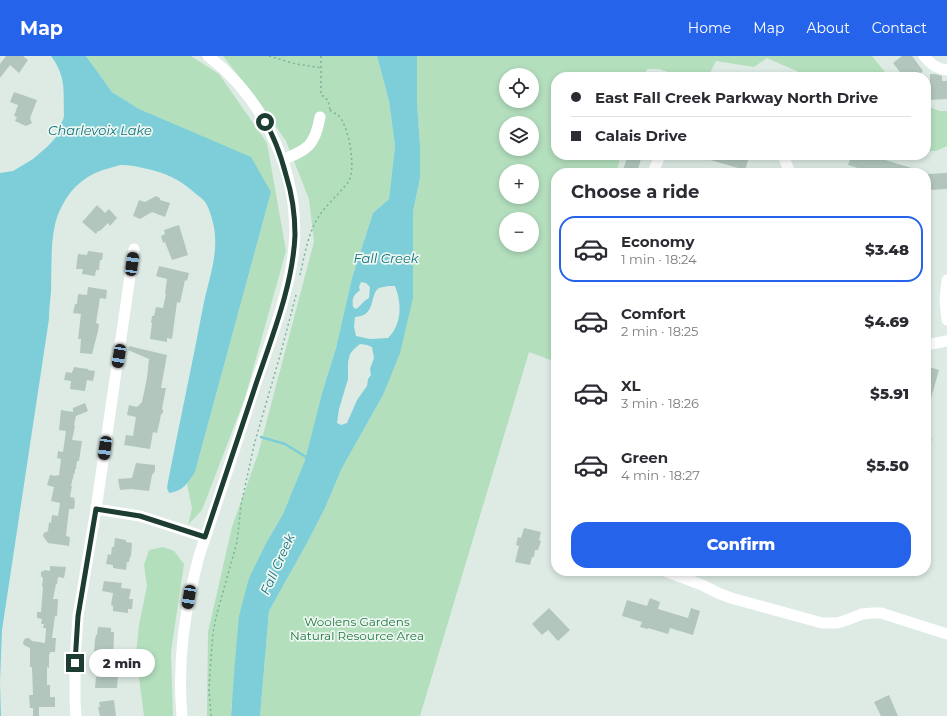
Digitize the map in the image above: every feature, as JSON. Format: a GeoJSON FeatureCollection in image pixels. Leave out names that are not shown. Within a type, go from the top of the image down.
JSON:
{"type":"FeatureCollection","features":[{"type":"Feature","properties":{"kind":"street"},"geometry":{"type":"LineString","coordinates":[[182,716],[180,700],[180,674],[184,623],[191,588],[205,537],[283,300],[290,272],[295,234],[290,190],[282,160],[269,129],[252,103],[234,80],[208,56]]}},
{"type":"Feature","properties":{"kind":"street"},"geometry":{"type":"LineString","coordinates":[[924,56],[932,65],[947,70]]}},
{"type":"Feature","properties":{"kind":"street"},"geometry":{"type":"LineString","coordinates":[[282,160],[298,154],[308,147],[315,136],[320,117]]}},
{"type":"Feature","properties":{"kind":"street"},"geometry":{"type":"LineString","coordinates":[[76,716],[75,682],[77,626],[96,509],[134,248]]}},
{"type":"Feature","properties":{"kind":"street"},"geometry":{"type":"LineString","coordinates":[[947,280],[945,300],[947,320]]}},
{"type":"Feature","properties":{"kind":"street"},"geometry":{"type":"LineString","coordinates":[[931,344],[947,341]]}},
{"type":"Feature","properties":{"kind":"street"},"geometry":{"type":"LineString","coordinates":[[96,509],[140,516],[205,537]]}},
{"type":"Feature","properties":{"kind":"street"},"geometry":{"type":"LineString","coordinates":[[678,576],[731,598],[818,622],[837,623],[862,614],[881,613],[947,634]]}},
{"type":"Feature","properties":{"kind":"path"},"geometry":{"type":"LineString","coordinates":[[269,56],[291,63],[322,68]]}},
{"type":"Feature","properties":{"kind":"path"},"geometry":{"type":"LineString","coordinates":[[300,276],[314,224],[322,212],[348,182],[351,170],[350,147],[345,129],[338,115],[330,110],[327,99],[321,95],[321,56]]}},
{"type":"Feature","properties":{"kind":"path"},"geometry":{"type":"LineString","coordinates":[[211,716],[210,671],[213,633],[216,617],[237,542],[241,505],[254,445],[297,291]]}},
{"type":"Feature","properties":{"kind":"green space"},"geometry":{"type":"Polygon","coordinates":[[[86,56],[191,56],[219,74],[267,143],[286,251],[245,398],[202,510],[188,525],[192,508],[187,484],[195,472],[271,192],[175,125],[139,109],[112,92],[86,56]]]}},
{"type":"Feature","properties":{"kind":"green space"},"geometry":{"type":"Polygon","coordinates":[[[223,56],[377,56],[389,101],[395,146],[389,199],[373,213],[352,278],[336,348],[322,393],[305,460],[283,514],[265,545],[249,578],[231,716],[207,716],[208,632],[232,527],[258,454],[314,242],[309,199],[286,141],[262,106],[223,56]]]}},
{"type":"Feature","properties":{"kind":"green space","name":"Woolens Gardens Natural Resource Area"},"geometry":{"type":"Polygon","coordinates":[[[417,56],[872,56],[885,72],[799,72],[767,58],[754,67],[716,61],[710,72],[668,72],[659,69],[647,69],[646,72],[551,72],[551,160],[620,160],[617,168],[551,168],[551,360],[529,352],[420,716],[260,716],[269,611],[325,508],[342,468],[383,395],[413,298],[413,212],[420,178],[417,56]]]}},
{"type":"Feature","properties":{"kind":"green space"},"geometry":{"type":"Polygon","coordinates":[[[931,108],[940,111],[947,111],[947,146],[936,151],[931,151],[931,108]]]}},
{"type":"Feature","properties":{"kind":"green space"},"geometry":{"type":"Polygon","coordinates":[[[163,547],[174,551],[184,564],[171,652],[173,716],[144,716],[136,654],[139,625],[147,586],[144,565],[149,550],[163,547]]]}},
{"type":"Feature","properties":{"kind":"water","name":"Charlevoix Lake"},"geometry":{"type":"Polygon","coordinates":[[[51,56],[86,56],[112,92],[139,109],[251,157],[271,192],[195,472],[182,488],[169,493],[167,488],[168,482],[214,258],[215,237],[210,211],[202,199],[178,180],[158,172],[124,165],[102,170],[88,177],[71,192],[62,206],[55,225],[53,236],[49,319],[2,630],[0,682],[0,173],[13,171],[33,159],[58,135],[59,126],[64,116],[64,92],[60,71],[51,56]]]}},
{"type":"Feature","properties":{"kind":"water","name":"Fall Creek"},"geometry":{"type":"Polygon","coordinates":[[[377,56],[417,56],[420,178],[413,212],[413,298],[400,353],[383,395],[342,468],[325,508],[269,611],[260,716],[231,716],[239,616],[249,578],[265,545],[283,514],[305,460],[322,393],[336,348],[352,278],[373,213],[389,199],[395,146],[389,101],[377,56]],[[361,282],[359,287],[360,290],[353,299],[353,307],[356,309],[369,298],[370,287],[366,283],[361,282]],[[395,286],[379,288],[376,291],[370,309],[367,313],[362,316],[355,317],[354,327],[356,336],[370,339],[388,338],[393,332],[398,320],[400,307],[395,286]],[[360,344],[350,354],[348,362],[348,379],[339,409],[337,423],[341,425],[347,423],[357,400],[367,386],[368,379],[371,375],[370,369],[374,358],[372,347],[360,344]]]}},
{"type":"Feature","properties":{"kind":"water"},"geometry":{"type":"Polygon","coordinates":[[[0,682],[1,716],[0,716],[0,682]]]}},
{"type":"Feature","properties":{"kind":"building"},"geometry":{"type":"Polygon","coordinates":[[[6,56],[23,56],[28,60],[19,73],[10,65],[0,78],[0,64],[6,56]]]}},
{"type":"Feature","properties":{"kind":"building"},"geometry":{"type":"Polygon","coordinates":[[[902,56],[912,56],[923,71],[900,72],[893,63],[902,56]]]}},
{"type":"Feature","properties":{"kind":"building"},"geometry":{"type":"Polygon","coordinates":[[[931,74],[942,76],[942,81],[947,81],[947,99],[931,100],[931,74]]]}},
{"type":"Feature","properties":{"kind":"building"},"geometry":{"type":"Polygon","coordinates":[[[14,92],[37,100],[30,118],[32,123],[26,126],[15,121],[17,117],[14,116],[18,105],[10,102],[14,92]]]}},
{"type":"Feature","properties":{"kind":"building"},"geometry":{"type":"Polygon","coordinates":[[[626,160],[641,160],[638,168],[624,168],[626,160]]]}},
{"type":"Feature","properties":{"kind":"building"},"geometry":{"type":"Polygon","coordinates":[[[710,160],[748,160],[746,168],[738,168],[710,160]]]}},
{"type":"Feature","properties":{"kind":"building"},"geometry":{"type":"Polygon","coordinates":[[[850,160],[885,160],[912,168],[858,168],[848,165],[850,160]]]}},
{"type":"Feature","properties":{"kind":"building"},"geometry":{"type":"Polygon","coordinates":[[[947,173],[947,189],[931,190],[931,174],[947,173]]]}},
{"type":"Feature","properties":{"kind":"building"},"geometry":{"type":"Polygon","coordinates":[[[156,196],[160,198],[160,200],[170,203],[165,217],[152,212],[140,219],[133,216],[139,200],[145,202],[156,196]]]}},
{"type":"Feature","properties":{"kind":"building"},"geometry":{"type":"Polygon","coordinates":[[[97,205],[105,213],[109,209],[117,218],[110,226],[108,223],[96,234],[82,222],[97,205]]]}},
{"type":"Feature","properties":{"kind":"building"},"geometry":{"type":"Polygon","coordinates":[[[179,225],[188,255],[172,260],[161,236],[165,234],[164,230],[179,225]]]}},
{"type":"Feature","properties":{"kind":"building"},"geometry":{"type":"Polygon","coordinates":[[[88,251],[103,253],[102,260],[100,260],[99,270],[96,270],[95,276],[82,274],[83,269],[76,269],[78,254],[87,255],[88,251]]]}},
{"type":"Feature","properties":{"kind":"building"},"geometry":{"type":"Polygon","coordinates":[[[159,266],[189,273],[187,281],[185,280],[180,303],[177,302],[172,339],[167,338],[167,342],[150,339],[152,316],[154,316],[156,307],[163,308],[166,294],[167,279],[156,276],[159,266]]]}},
{"type":"Feature","properties":{"kind":"building"},"geometry":{"type":"Polygon","coordinates":[[[88,287],[107,290],[106,299],[100,298],[96,323],[99,324],[98,331],[92,354],[80,353],[81,339],[78,339],[81,314],[73,313],[75,304],[77,304],[78,294],[87,295],[88,287]]]}},
{"type":"Feature","properties":{"kind":"building"},"geometry":{"type":"Polygon","coordinates":[[[129,346],[167,355],[161,388],[166,388],[162,409],[163,413],[161,414],[157,433],[153,432],[150,449],[124,445],[126,435],[133,436],[136,417],[127,415],[129,405],[137,407],[142,402],[149,359],[128,350],[129,346]]]}},
{"type":"Feature","properties":{"kind":"building"},"geometry":{"type":"Polygon","coordinates":[[[74,367],[95,371],[93,381],[87,380],[85,391],[70,389],[71,381],[64,380],[66,372],[72,373],[74,367]]]}},
{"type":"Feature","properties":{"kind":"building"},"geometry":{"type":"Polygon","coordinates":[[[931,368],[939,370],[931,398],[931,368]]]}},
{"type":"Feature","properties":{"kind":"building"},"geometry":{"type":"Polygon","coordinates":[[[85,403],[88,411],[76,416],[72,440],[82,441],[79,461],[77,461],[71,486],[70,497],[75,498],[75,501],[74,509],[69,509],[66,536],[70,537],[69,546],[48,543],[43,536],[44,533],[48,531],[49,522],[51,523],[52,515],[58,516],[60,503],[51,501],[54,487],[47,485],[50,475],[59,476],[61,459],[57,458],[58,451],[63,452],[66,431],[59,430],[61,410],[73,412],[73,408],[85,403]]]}},
{"type":"Feature","properties":{"kind":"building"},"geometry":{"type":"Polygon","coordinates":[[[136,463],[155,465],[155,471],[152,475],[149,491],[131,489],[120,490],[118,479],[132,478],[136,463]]]}},
{"type":"Feature","properties":{"kind":"building"},"geometry":{"type":"Polygon","coordinates":[[[524,528],[541,532],[539,540],[541,541],[538,550],[535,550],[534,557],[532,557],[530,565],[515,562],[519,546],[516,545],[518,537],[521,538],[524,528]]]}},
{"type":"Feature","properties":{"kind":"building"},"geometry":{"type":"Polygon","coordinates":[[[115,538],[132,543],[131,556],[129,562],[127,562],[126,570],[113,568],[113,565],[106,564],[108,554],[111,555],[112,547],[114,547],[115,538]]]}},
{"type":"Feature","properties":{"kind":"building"},"geometry":{"type":"Polygon","coordinates":[[[50,566],[66,567],[64,578],[58,577],[53,599],[58,599],[57,616],[55,616],[52,638],[56,638],[55,652],[50,652],[49,668],[47,667],[47,685],[50,685],[50,697],[55,697],[55,707],[39,707],[39,716],[33,716],[33,708],[30,708],[29,695],[33,695],[32,667],[30,667],[30,648],[23,643],[26,638],[28,638],[32,641],[45,643],[46,628],[43,628],[44,624],[41,624],[42,619],[37,618],[37,612],[41,612],[43,578],[41,576],[41,572],[45,570],[50,571],[50,566]]]}},
{"type":"Feature","properties":{"kind":"building"},"geometry":{"type":"Polygon","coordinates":[[[104,581],[122,583],[121,588],[131,589],[129,599],[133,599],[132,609],[128,609],[128,613],[113,611],[113,606],[111,605],[113,593],[102,591],[104,581]]]}},
{"type":"Feature","properties":{"kind":"building"},"geometry":{"type":"Polygon","coordinates":[[[650,598],[660,602],[658,609],[688,618],[691,608],[700,611],[693,635],[670,628],[668,634],[640,627],[642,622],[622,616],[627,600],[647,606],[650,598]]]}},
{"type":"Feature","properties":{"kind":"building"},"geometry":{"type":"Polygon","coordinates":[[[549,608],[570,630],[558,641],[548,630],[542,635],[532,624],[549,608]]]}},
{"type":"Feature","properties":{"kind":"building"},"geometry":{"type":"Polygon","coordinates":[[[98,627],[111,628],[111,632],[114,632],[113,662],[119,662],[117,688],[95,688],[96,677],[101,677],[102,656],[97,655],[97,652],[94,652],[98,627]]]}},
{"type":"Feature","properties":{"kind":"building"},"geometry":{"type":"Polygon","coordinates":[[[889,695],[898,716],[881,716],[874,702],[889,695]]]}},
{"type":"Feature","properties":{"kind":"building"},"geometry":{"type":"Polygon","coordinates":[[[114,700],[116,716],[100,716],[98,707],[100,707],[99,702],[114,700]]]}},
{"type":"Feature","properties":{"kind":"waterway"},"geometry":{"type":"LineString","coordinates":[[261,437],[285,444],[307,459]]}},
{"type":"Feature","properties":{"kind":"route"},"geometry":{"type":"LineString","coordinates":[[75,663],[78,616],[96,509],[140,516],[205,537],[283,300],[293,255],[295,234],[292,198],[282,159],[265,122]]}}]}
